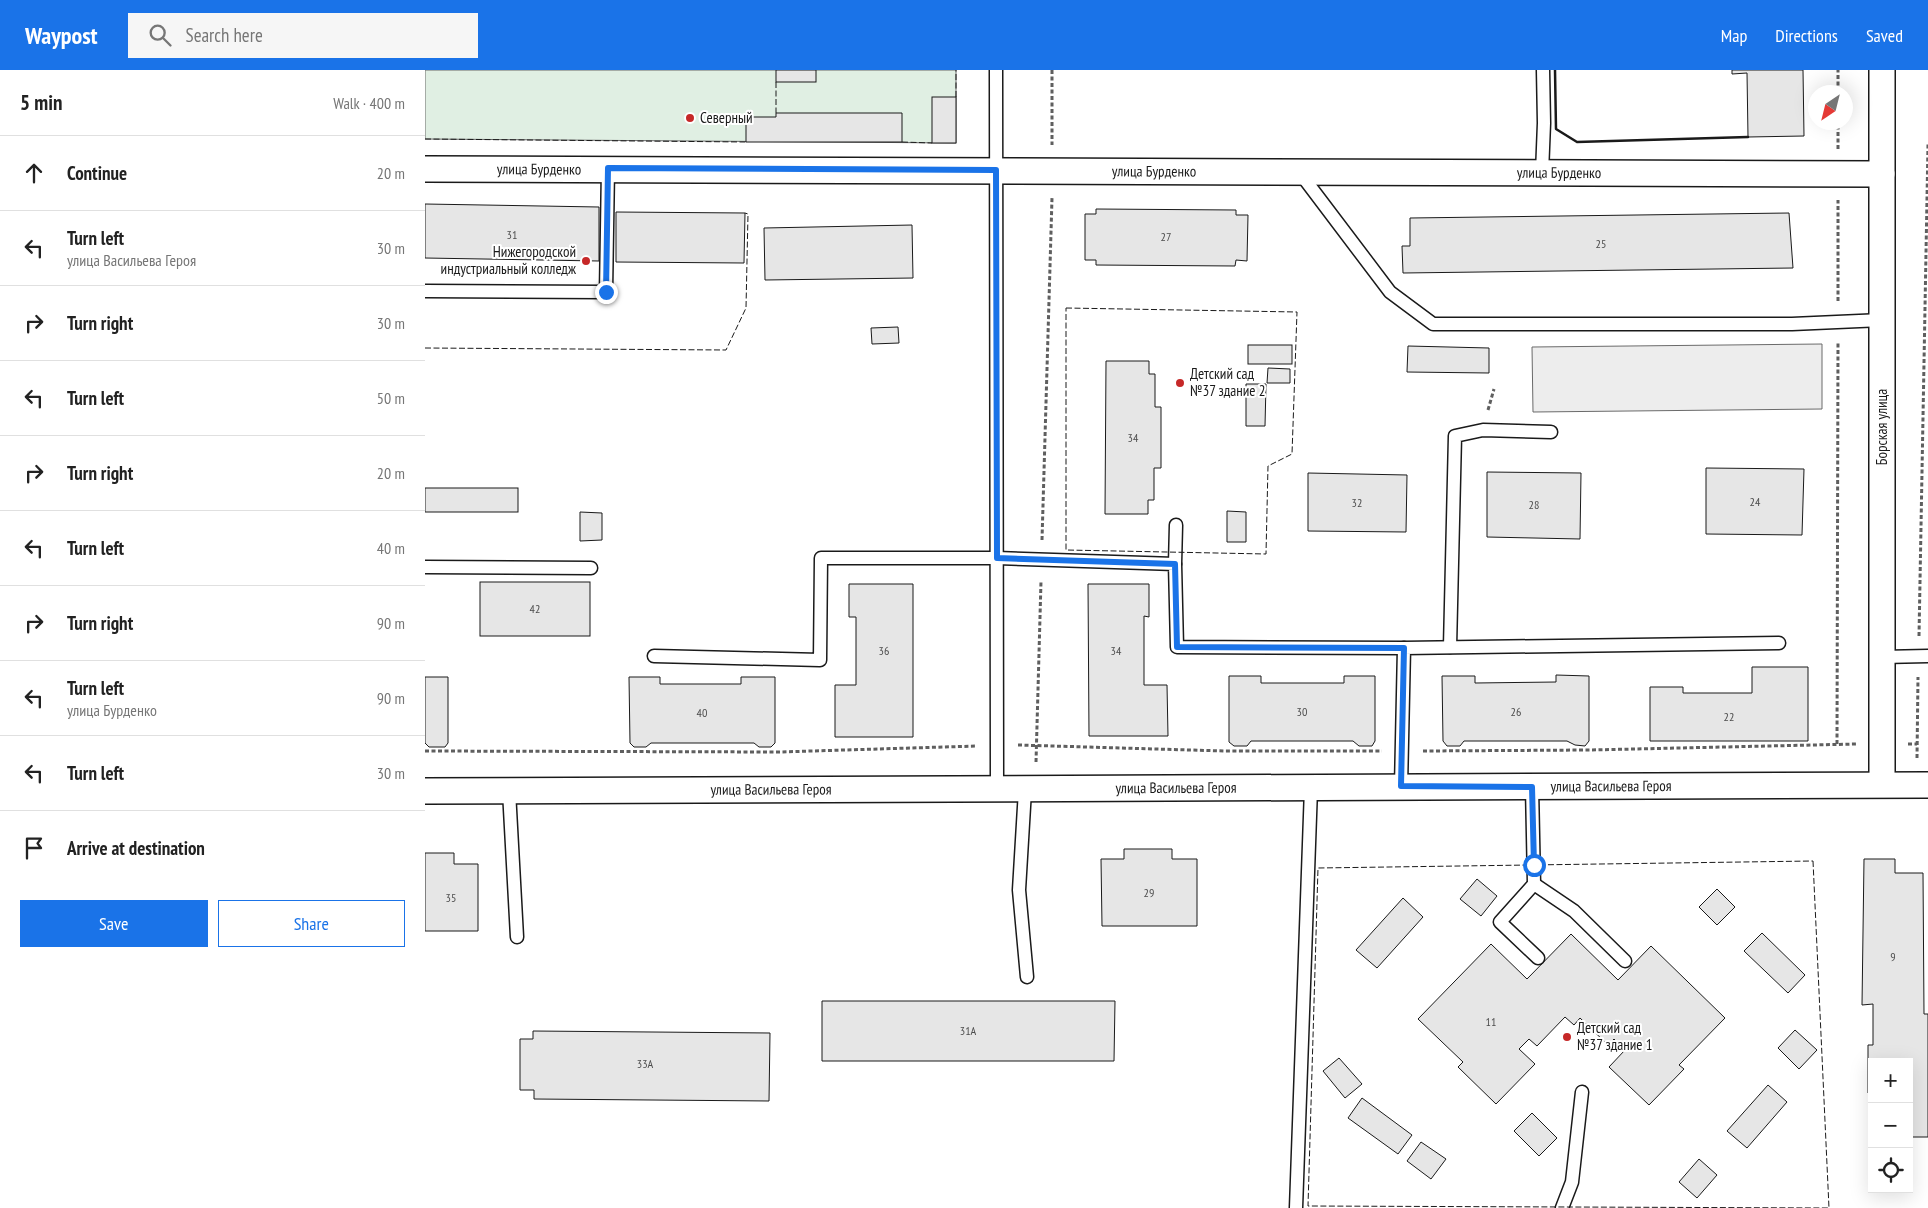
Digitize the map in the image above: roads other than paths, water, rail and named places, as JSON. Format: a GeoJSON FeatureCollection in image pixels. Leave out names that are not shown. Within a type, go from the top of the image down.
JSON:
{"type":"FeatureCollection","features":[{"type":"Feature","properties":{"kind":"street","name":"Борская улица"},"geometry":{"type":"LineString","coordinates":[[1882,70],[1882,784]]}},
{"type":"Feature","properties":{"kind":"street","name":"улица Бурденко"},"geometry":{"type":"LineString","coordinates":[[425,169],[608,168],[1300,173],[1882,174]]}},
{"type":"Feature","properties":{"kind":"street","name":"улица Васильева Героя"},"geometry":{"type":"LineString","coordinates":[[425,791],[1922,785]]}},
{"type":"Feature","properties":{"kind":"lane"},"geometry":{"type":"LineString","coordinates":[[996,70],[997,789]]}},
{"type":"Feature","properties":{"kind":"lane"},"geometry":{"type":"LineString","coordinates":[[1542,174],[1544,123],[1543,70]]}},
{"type":"Feature","properties":{"kind":"lane"},"geometry":{"type":"LineString","coordinates":[[425,291],[606,292],[608,168]]}},
{"type":"Feature","properties":{"kind":"lane"},"geometry":{"type":"LineString","coordinates":[[1300,173],[1390,292],[1433,324],[1792,324],[1882,320]]}},
{"type":"Feature","properties":{"kind":"lane"},"geometry":{"type":"LineString","coordinates":[[1450,648],[1455,436],[1483,430],[1551,432]]}},
{"type":"Feature","properties":{"kind":"lane"},"geometry":{"type":"LineString","coordinates":[[1176,525],[1177,647],[1450,648],[1779,642]]}},
{"type":"Feature","properties":{"kind":"lane"},"geometry":{"type":"LineString","coordinates":[[654,656],[820,660],[821,558],[997,558],[1175,564]]}},
{"type":"Feature","properties":{"kind":"lane"},"geometry":{"type":"LineString","coordinates":[[425,566],[591,568]]}},
{"type":"Feature","properties":{"kind":"lane"},"geometry":{"type":"LineString","coordinates":[[1401,786],[1404,648]]}},
{"type":"Feature","properties":{"kind":"lane"},"geometry":{"type":"LineString","coordinates":[[1882,657],[1923,656]]}},
{"type":"Feature","properties":{"kind":"lane"},"geometry":{"type":"LineString","coordinates":[[1532,787],[1534,884],[1500,922],[1537,958]]}},
{"type":"Feature","properties":{"kind":"lane"},"geometry":{"type":"LineString","coordinates":[[1296,1208],[1311,788]]}},
{"type":"Feature","properties":{"kind":"lane"},"geometry":{"type":"LineString","coordinates":[[1027,977],[1019,890],[1031,790]]}},
{"type":"Feature","properties":{"kind":"lane"},"geometry":{"type":"LineString","coordinates":[[509,791],[517,937]]}},
{"type":"Feature","properties":{"kind":"lane"},"geometry":{"type":"LineString","coordinates":[[1534,884],[1573,911],[1625,961]]}},
{"type":"Feature","properties":{"kind":"lane"},"geometry":{"type":"LineString","coordinates":[[1562,1208],[1572,1182],[1582,1092]]}},
{"type":"Feature","properties":{"kind":"place","name":"Северный"},"geometry":{"type":"Point","coordinates":[690,118]}},
{"type":"Feature","properties":{"kind":"place","name":"Нижегородской индустриальный колледж"},"geometry":{"type":"Point","coordinates":[586,261]}},
{"type":"Feature","properties":{"kind":"place","name":"Детский сад №37 здание 2"},"geometry":{"type":"Point","coordinates":[1180,383]}},
{"type":"Feature","properties":{"kind":"place","name":"Детский сад №37 здание 1"},"geometry":{"type":"Point","coordinates":[1567,1037]}}]}
